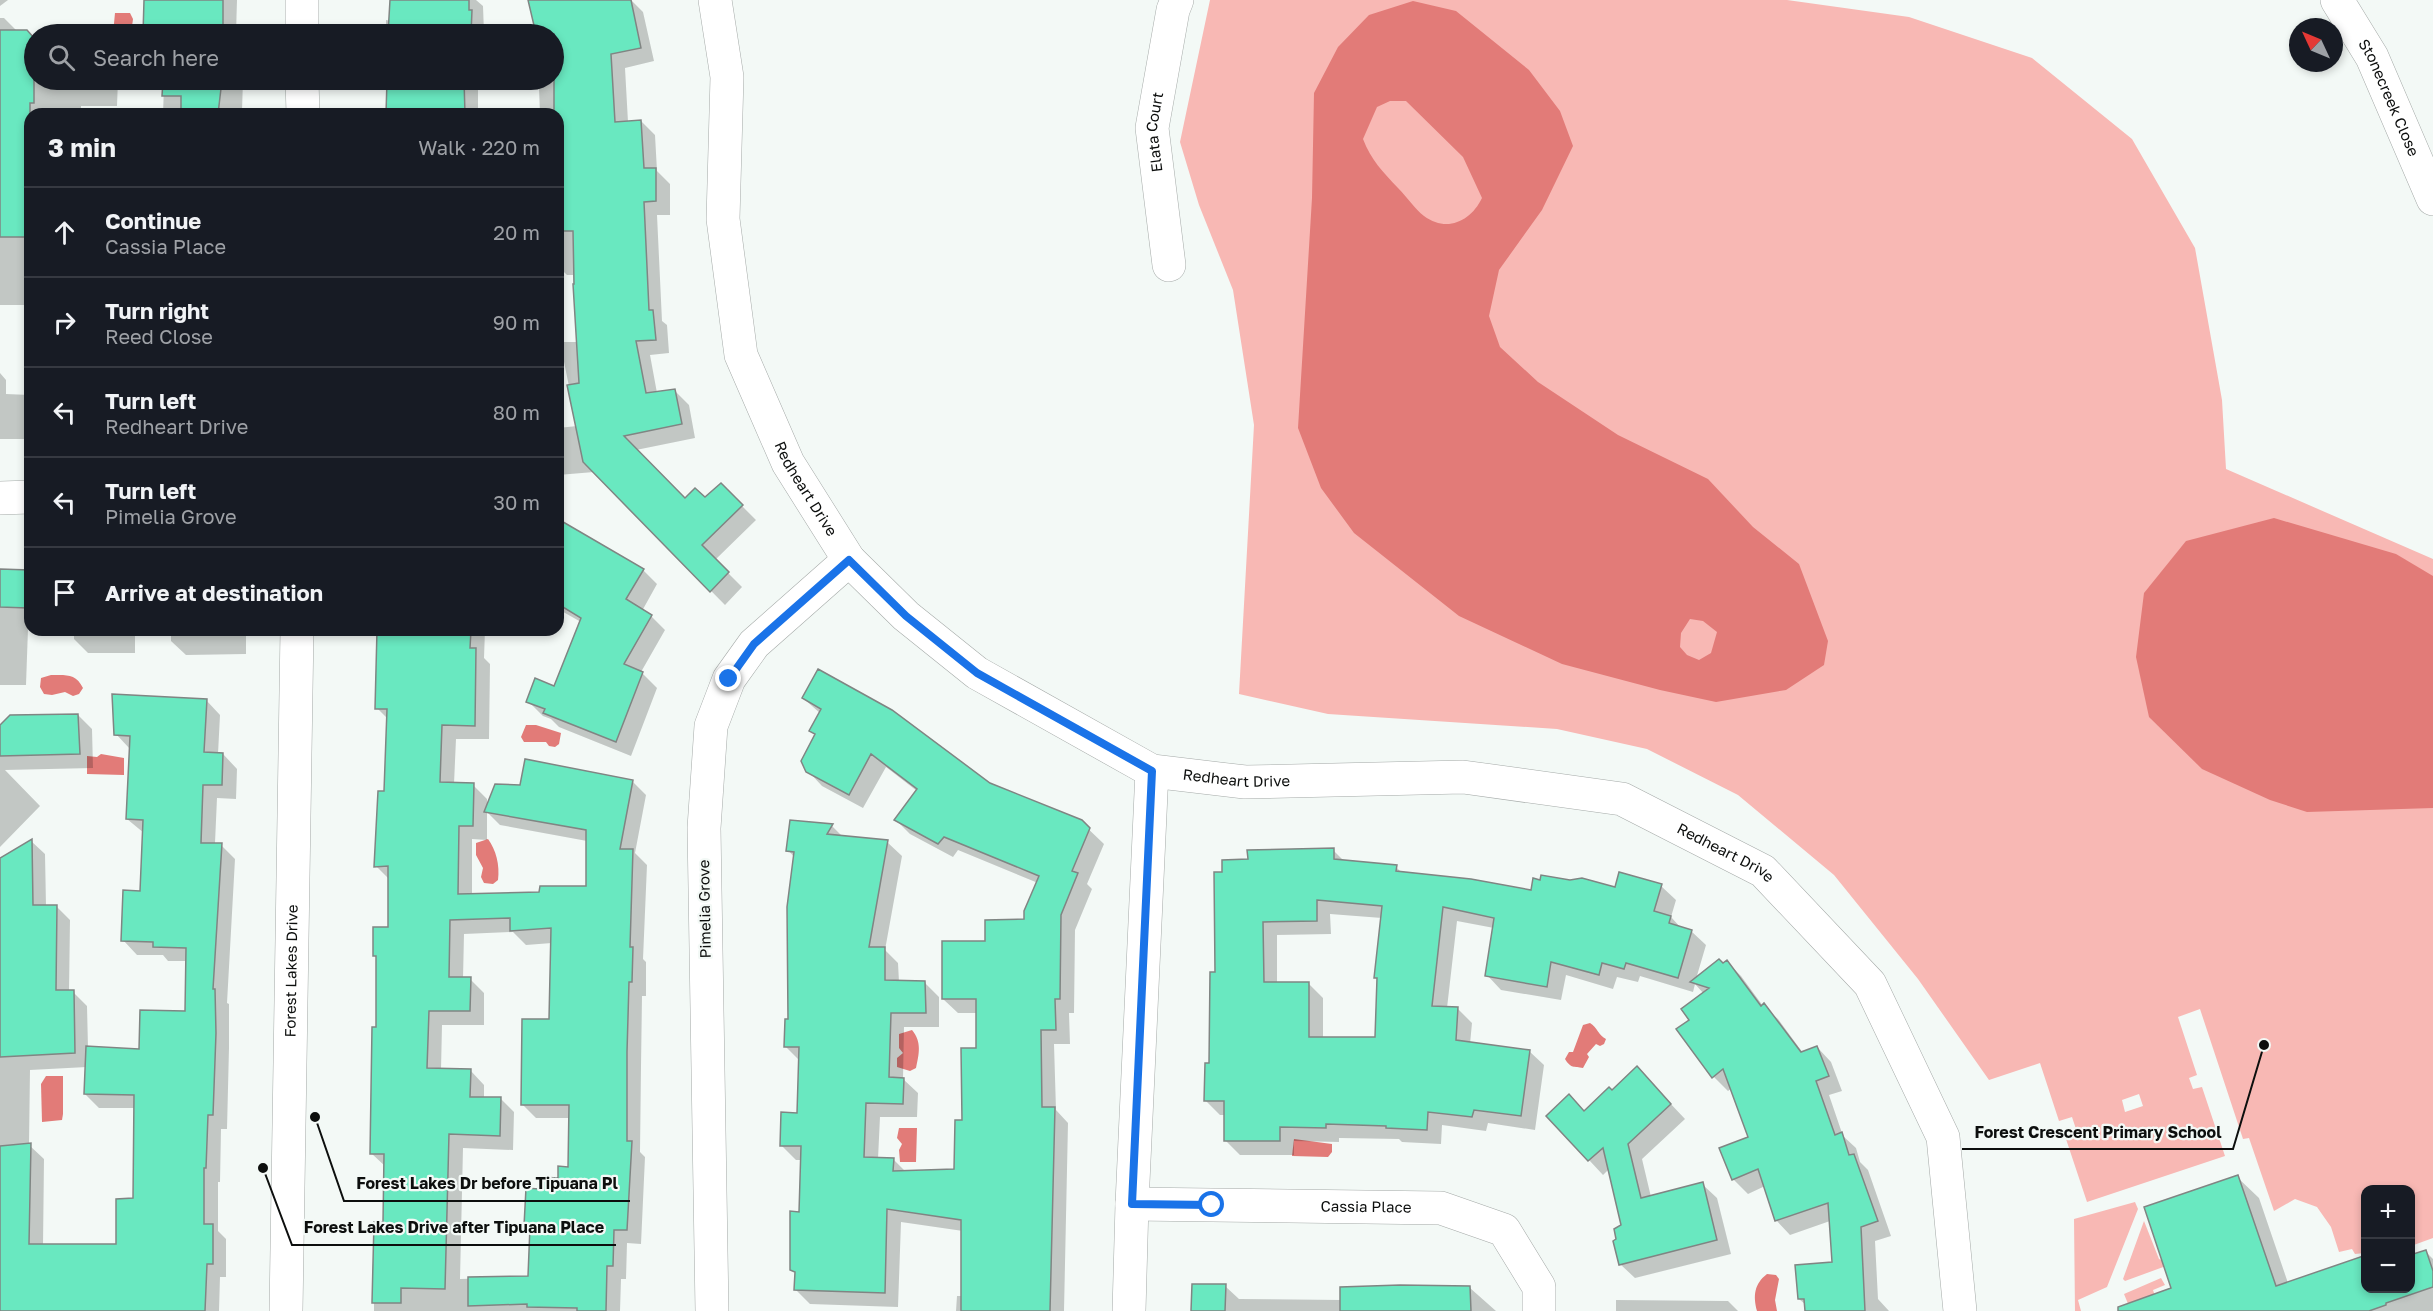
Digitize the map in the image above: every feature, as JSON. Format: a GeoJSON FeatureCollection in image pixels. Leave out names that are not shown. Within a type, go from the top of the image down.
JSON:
{"type":"FeatureCollection","features":[{"type":"Feature","properties":{"kind":"street"},"geometry":{"type":"LineString","coordinates":[[302,0],[302,24]]}},
{"type":"Feature","properties":{"kind":"street","name":"Redheart Drive"},"geometry":{"type":"LineString","coordinates":[[715,0],[727,77],[723,219],[741,355],[788,463],[849,560],[906,616],[977,673],[1152,771],[1245,782],[1463,777],[1622,799],[1763,871],[1870,984],[1943,1137],[1960,1311]]}},
{"type":"Feature","properties":{"kind":"street","name":"Elata Court"},"geometry":{"type":"LineString","coordinates":[[1168,265],[1152,128],[1173,10],[1177,0]]}},
{"type":"Feature","properties":{"kind":"street","name":"Stonecreek Close"},"geometry":{"type":"LineString","coordinates":[[2337,0],[2372,57],[2433,199]]}},
{"type":"Feature","properties":{"kind":"street"},"geometry":{"type":"LineString","coordinates":[[302,90],[303,108]]}},
{"type":"Feature","properties":{"kind":"street"},"geometry":{"type":"LineString","coordinates":[[0,498],[24,497]]}},
{"type":"Feature","properties":{"kind":"street","name":"Pimelia Grove"},"geometry":{"type":"LineString","coordinates":[[712,1311],[704,828],[711,726],[729,679],[754,644],[849,560]]}},
{"type":"Feature","properties":{"kind":"street","name":"Forest Lakes Drive"},"geometry":{"type":"LineString","coordinates":[[286,1311],[297,636]]}},
{"type":"Feature","properties":{"kind":"street"},"geometry":{"type":"LineString","coordinates":[[1129,1311],[1152,771]]}},
{"type":"Feature","properties":{"kind":"street","name":"Cassia Place"},"geometry":{"type":"LineString","coordinates":[[1132,1204],[1441,1208],[1504,1230],[1539,1287],[1539,1311]]}},
{"type":"Feature","properties":{"kind":"shaded area"},"geometry":{"type":"Polygon","coordinates":[[[1210,0],[1787,0],[1909,17],[2032,58],[2132,139],[2195,248],[2222,400],[2226,469],[2433,559],[2433,1238],[2415,1245],[2415,1185],[2361,1185],[2361,1253],[2355,1254],[2352,1249],[2339,1252],[2331,1227],[2317,1207],[2295,1199],[2274,1211],[2249,1138],[2243,1139],[2200,1009],[2178,1017],[2197,1075],[2189,1078],[2193,1089],[2202,1087],[2225,1156],[2087,1202],[2064,1133],[2076,1129],[2072,1117],[2059,1121],[2040,1063],[1989,1080],[1918,979],[1834,875],[1738,795],[1647,749],[1557,729],[1328,714],[1239,694],[1254,425],[1233,290],[1199,205],[1180,142],[1210,0]],[[2139,1094],[2122,1100],[2125,1112],[2143,1106],[2139,1094]]]}},
{"type":"Feature","properties":{"kind":"shaded area"},"geometry":{"type":"Polygon","coordinates":[[[1413,1],[1456,11],[1529,70],[1560,111],[1573,146],[1542,210],[1499,270],[1489,316],[1500,347],[1538,382],[1618,435],[1708,479],[1753,527],[1799,564],[1828,641],[1824,665],[1786,690],[1716,702],[1562,664],[1459,616],[1354,533],[1321,488],[1298,428],[1312,198],[1314,93],[1338,47],[1369,15],[1413,1]],[[1390,101],[1377,107],[1363,139],[1374,160],[1424,216],[1441,224],[1458,222],[1465,218],[1472,213],[1482,198],[1463,157],[1406,101],[1390,101]],[[1690,619],[1681,633],[1680,647],[1687,655],[1699,660],[1711,653],[1717,632],[1703,621],[1690,619]]]}},
{"type":"Feature","properties":{"kind":"shaded area"},"geometry":{"type":"Polygon","coordinates":[[[115,13],[130,13],[133,19],[132,24],[114,24],[115,13]]]}},
{"type":"Feature","properties":{"kind":"shaded area"},"geometry":{"type":"Polygon","coordinates":[[[2274,518],[2396,554],[2433,576],[2433,808],[2307,812],[2270,800],[2202,769],[2149,717],[2136,657],[2144,593],[2186,541],[2274,518]]]}},
{"type":"Feature","properties":{"kind":"shaded area"},"geometry":{"type":"Polygon","coordinates":[[[51,675],[73,677],[83,688],[79,694],[73,696],[65,692],[44,694],[40,687],[41,678],[51,675]]]}},
{"type":"Feature","properties":{"kind":"shaded area"},"geometry":{"type":"Polygon","coordinates":[[[526,725],[536,725],[561,733],[559,744],[555,747],[549,746],[546,742],[524,742],[521,737],[526,725]]]}},
{"type":"Feature","properties":{"kind":"shaded area"},"geometry":{"type":"Polygon","coordinates":[[[101,754],[124,758],[124,775],[87,774],[87,756],[97,757],[101,754]]]}},
{"type":"Feature","properties":{"kind":"shaded area"},"geometry":{"type":"Polygon","coordinates":[[[488,839],[498,863],[498,880],[493,884],[484,883],[481,877],[483,868],[476,855],[476,843],[488,839]]]}},
{"type":"Feature","properties":{"kind":"shaded area"},"geometry":{"type":"Polygon","coordinates":[[[1590,1023],[1606,1039],[1604,1044],[1600,1046],[1596,1044],[1587,1054],[1589,1057],[1583,1068],[1571,1066],[1565,1059],[1569,1052],[1573,1052],[1583,1025],[1590,1023]]]}},
{"type":"Feature","properties":{"kind":"shaded area"},"geometry":{"type":"Polygon","coordinates":[[[912,1030],[917,1039],[919,1053],[916,1068],[910,1071],[897,1067],[897,1058],[903,1053],[899,1048],[899,1034],[912,1030]]]}},
{"type":"Feature","properties":{"kind":"shaded area"},"geometry":{"type":"Polygon","coordinates":[[[46,1076],[63,1076],[62,1120],[42,1122],[41,1084],[46,1076]]]}},
{"type":"Feature","properties":{"kind":"shaded area"},"geometry":{"type":"Polygon","coordinates":[[[899,1128],[917,1128],[916,1162],[900,1162],[899,1150],[902,1144],[897,1138],[899,1128]]]}},
{"type":"Feature","properties":{"kind":"shaded area"},"geometry":{"type":"Polygon","coordinates":[[[1294,1139],[1332,1144],[1332,1152],[1328,1157],[1292,1156],[1294,1139]]]}},
{"type":"Feature","properties":{"kind":"shaded area"},"geometry":{"type":"Polygon","coordinates":[[[2135,1202],[2138,1209],[2107,1287],[2078,1300],[2081,1311],[2075,1311],[2074,1219],[2135,1202]]]}},
{"type":"Feature","properties":{"kind":"shaded area"},"geometry":{"type":"Polygon","coordinates":[[[2144,1221],[2159,1259],[2164,1261],[2166,1266],[2125,1281],[2123,1279],[2144,1221]]]}},
{"type":"Feature","properties":{"kind":"shaded area"},"geometry":{"type":"Polygon","coordinates":[[[1767,1274],[1776,1275],[1779,1279],[1775,1300],[1777,1311],[1757,1311],[1756,1291],[1759,1282],[1767,1274]]]}},
{"type":"Feature","properties":{"kind":"shaded area"},"geometry":{"type":"Polygon","coordinates":[[[2161,1278],[2165,1285],[2153,1290],[2160,1311],[2131,1311],[2124,1294],[2161,1278]]]}},
{"type":"Feature","properties":{"kind":"building"},"geometry":{"type":"Polygon","coordinates":[[[144,0],[223,0],[223,24],[143,24],[144,0]]]}},
{"type":"Feature","properties":{"kind":"building"},"geometry":{"type":"Polygon","coordinates":[[[390,0],[469,0],[469,10],[472,10],[471,24],[389,24],[390,0]]]}},
{"type":"Feature","properties":{"kind":"building"},"geometry":{"type":"Polygon","coordinates":[[[528,0],[631,0],[641,48],[611,54],[615,122],[641,120],[644,168],[656,168],[656,201],[644,202],[649,310],[653,310],[656,340],[636,341],[646,393],[675,389],[682,424],[624,436],[685,498],[695,488],[705,497],[721,483],[743,505],[702,545],[729,572],[710,592],[583,462],[567,385],[579,383],[573,284],[573,231],[564,231],[564,108],[554,108],[554,90],[564,90],[564,24],[534,24],[528,0]]]}},
{"type":"Feature","properties":{"kind":"building"},"geometry":{"type":"Polygon","coordinates":[[[0,30],[24,30],[24,90],[34,90],[34,103],[30,103],[30,108],[24,108],[24,237],[0,237],[0,30]]]}},
{"type":"Feature","properties":{"kind":"building"},"geometry":{"type":"Polygon","coordinates":[[[162,90],[221,90],[219,108],[181,108],[181,96],[162,96],[162,90]]]}},
{"type":"Feature","properties":{"kind":"building"},"geometry":{"type":"Polygon","coordinates":[[[387,90],[464,90],[465,108],[386,108],[387,90]]]}},
{"type":"Feature","properties":{"kind":"building"},"geometry":{"type":"Polygon","coordinates":[[[564,522],[644,569],[626,599],[652,615],[624,664],[643,672],[616,742],[543,713],[545,709],[526,702],[535,678],[554,686],[581,618],[564,608],[564,522]]]}},
{"type":"Feature","properties":{"kind":"building"},"geometry":{"type":"Polygon","coordinates":[[[0,569],[24,570],[24,608],[0,607],[0,569]]]}},
{"type":"Feature","properties":{"kind":"building"},"geometry":{"type":"Polygon","coordinates":[[[377,636],[471,636],[470,648],[476,648],[475,726],[442,725],[440,782],[474,783],[473,826],[459,826],[458,894],[539,892],[540,886],[586,886],[586,830],[484,812],[495,784],[520,785],[525,759],[633,780],[620,849],[633,849],[630,947],[633,947],[632,982],[629,982],[627,1052],[627,1141],[632,1141],[627,1230],[614,1230],[613,1266],[607,1266],[606,1311],[527,1307],[527,1304],[468,1306],[468,1277],[528,1276],[530,1226],[524,1226],[526,1188],[539,1189],[540,1177],[558,1178],[558,1166],[568,1167],[569,1105],[521,1105],[522,1019],[549,1019],[551,928],[510,931],[510,918],[450,920],[449,977],[471,977],[470,1011],[429,1011],[427,1068],[471,1069],[470,1097],[501,1097],[500,1136],[449,1134],[445,1289],[401,1288],[401,1303],[372,1303],[374,1222],[383,1222],[384,1154],[370,1154],[372,1027],[376,1027],[376,956],[373,956],[373,927],[388,927],[388,866],[374,867],[378,791],[384,791],[387,709],[375,709],[377,636]]]}},
{"type":"Feature","properties":{"kind":"building"},"geometry":{"type":"Polygon","coordinates":[[[818,669],[892,710],[990,783],[1082,820],[1090,828],[1072,871],[1078,873],[1061,915],[1060,999],[1055,999],[1056,1030],[1041,1030],[1042,1107],[1055,1107],[1050,1311],[961,1311],[961,1220],[887,1209],[885,1293],[794,1290],[795,1272],[790,1270],[790,1211],[799,1212],[801,1146],[780,1146],[781,1112],[797,1113],[799,1047],[784,1047],[785,1019],[788,1019],[787,907],[794,852],[786,851],[790,820],[833,824],[827,834],[888,840],[869,947],[885,947],[885,980],[925,981],[926,1013],[891,1013],[889,1077],[904,1078],[903,1104],[866,1103],[864,1157],[894,1158],[893,1171],[954,1169],[955,1120],[962,1120],[961,1048],[976,1048],[976,999],[942,999],[942,941],[985,941],[985,920],[1024,919],[1024,911],[1039,876],[944,837],[938,844],[894,820],[917,789],[871,754],[849,795],[806,772],[801,761],[815,734],[809,731],[821,709],[802,698],[818,669]]]}},
{"type":"Feature","properties":{"kind":"building"},"geometry":{"type":"Polygon","coordinates":[[[112,694],[207,699],[204,752],[223,753],[222,785],[203,785],[201,843],[222,843],[213,989],[215,989],[216,1033],[213,1115],[208,1115],[206,1168],[204,1168],[204,1224],[213,1224],[213,1264],[207,1264],[205,1311],[0,1311],[0,1146],[31,1143],[29,1244],[116,1244],[116,1199],[133,1198],[134,1095],[84,1094],[86,1046],[139,1049],[140,1010],[185,1011],[186,948],[153,947],[153,942],[121,941],[123,890],[140,891],[143,820],[126,819],[130,736],[114,735],[112,694]]]}},
{"type":"Feature","properties":{"kind":"building"},"geometry":{"type":"Polygon","coordinates":[[[78,714],[80,754],[0,756],[0,725],[10,715],[78,714]]]}},
{"type":"Feature","properties":{"kind":"building"},"geometry":{"type":"Polygon","coordinates":[[[32,839],[33,905],[57,905],[56,990],[74,990],[75,1053],[0,1057],[0,858],[32,839]]]}},
{"type":"Feature","properties":{"kind":"building"},"geometry":{"type":"Polygon","coordinates":[[[1334,848],[1334,859],[1397,865],[1396,871],[1471,879],[1531,890],[1533,878],[1540,880],[1541,875],[1570,880],[1582,878],[1615,887],[1619,872],[1662,884],[1654,911],[1671,916],[1669,923],[1692,930],[1678,978],[1626,963],[1624,969],[1602,963],[1599,975],[1551,962],[1547,987],[1485,976],[1494,918],[1443,907],[1432,1006],[1458,1007],[1456,1040],[1530,1050],[1521,1116],[1474,1110],[1472,1117],[1428,1112],[1427,1130],[1326,1124],[1326,1128],[1280,1127],[1280,1141],[1224,1141],[1224,1101],[1204,1101],[1205,1063],[1209,1063],[1210,972],[1215,972],[1214,872],[1222,872],[1222,860],[1248,859],[1247,850],[1334,848]],[[1317,900],[1317,921],[1263,922],[1264,982],[1309,982],[1309,1037],[1375,1037],[1377,978],[1374,978],[1382,906],[1317,900]]]}},
{"type":"Feature","properties":{"kind":"building"},"geometry":{"type":"Polygon","coordinates":[[[1719,959],[1723,963],[1727,960],[1761,1006],[1764,1003],[1801,1052],[1817,1046],[1829,1076],[1816,1081],[1835,1135],[1842,1132],[1849,1155],[1854,1154],[1878,1221],[1861,1227],[1865,1311],[1805,1311],[1804,1299],[1798,1299],[1795,1265],[1832,1262],[1828,1203],[1775,1221],[1758,1169],[1732,1180],[1719,1148],[1748,1137],[1723,1069],[1712,1078],[1676,1029],[1689,1020],[1681,1009],[1709,988],[1690,982],[1719,959]]]}},
{"type":"Feature","properties":{"kind":"building"},"geometry":{"type":"Polygon","coordinates":[[[1637,1066],[1671,1104],[1628,1144],[1641,1198],[1703,1182],[1717,1240],[1619,1265],[1613,1241],[1616,1239],[1614,1229],[1621,1225],[1603,1148],[1588,1161],[1546,1116],[1569,1094],[1584,1111],[1609,1087],[1612,1090],[1637,1066]]]}},
{"type":"Feature","properties":{"kind":"building"},"geometry":{"type":"Polygon","coordinates":[[[2238,1175],[2276,1286],[2361,1257],[2361,1293],[2415,1293],[2415,1253],[2426,1250],[2433,1271],[2433,1287],[2369,1311],[2118,1311],[2118,1307],[2171,1288],[2144,1207],[2238,1175]]]}},
{"type":"Feature","properties":{"kind":"building"},"geometry":{"type":"Polygon","coordinates":[[[1192,1284],[1226,1284],[1225,1311],[1191,1311],[1192,1284]]]}},
{"type":"Feature","properties":{"kind":"building"},"geometry":{"type":"Polygon","coordinates":[[[1470,1286],[1471,1311],[1340,1311],[1340,1287],[1470,1286]]]}},
{"type":"Feature","properties":{"kind":"place","name":"Forest Crescent Primary School"},"geometry":{"type":"Point","coordinates":[2264,1045]}},
{"type":"Feature","properties":{"kind":"place","name":"Forest Lakes Dr before Tipuana Pl"},"geometry":{"type":"Point","coordinates":[315,1117]}},
{"type":"Feature","properties":{"kind":"place","name":"Forest Lakes Drive after Tipuana Place"},"geometry":{"type":"Point","coordinates":[263,1168]}},
{"type":"Feature","properties":{"kind":"route"},"geometry":{"type":"LineString","coordinates":[[729,679],[754,644],[849,560],[906,616],[977,673],[1152,771],[1132,1204],[1212,1205]]}}]}
